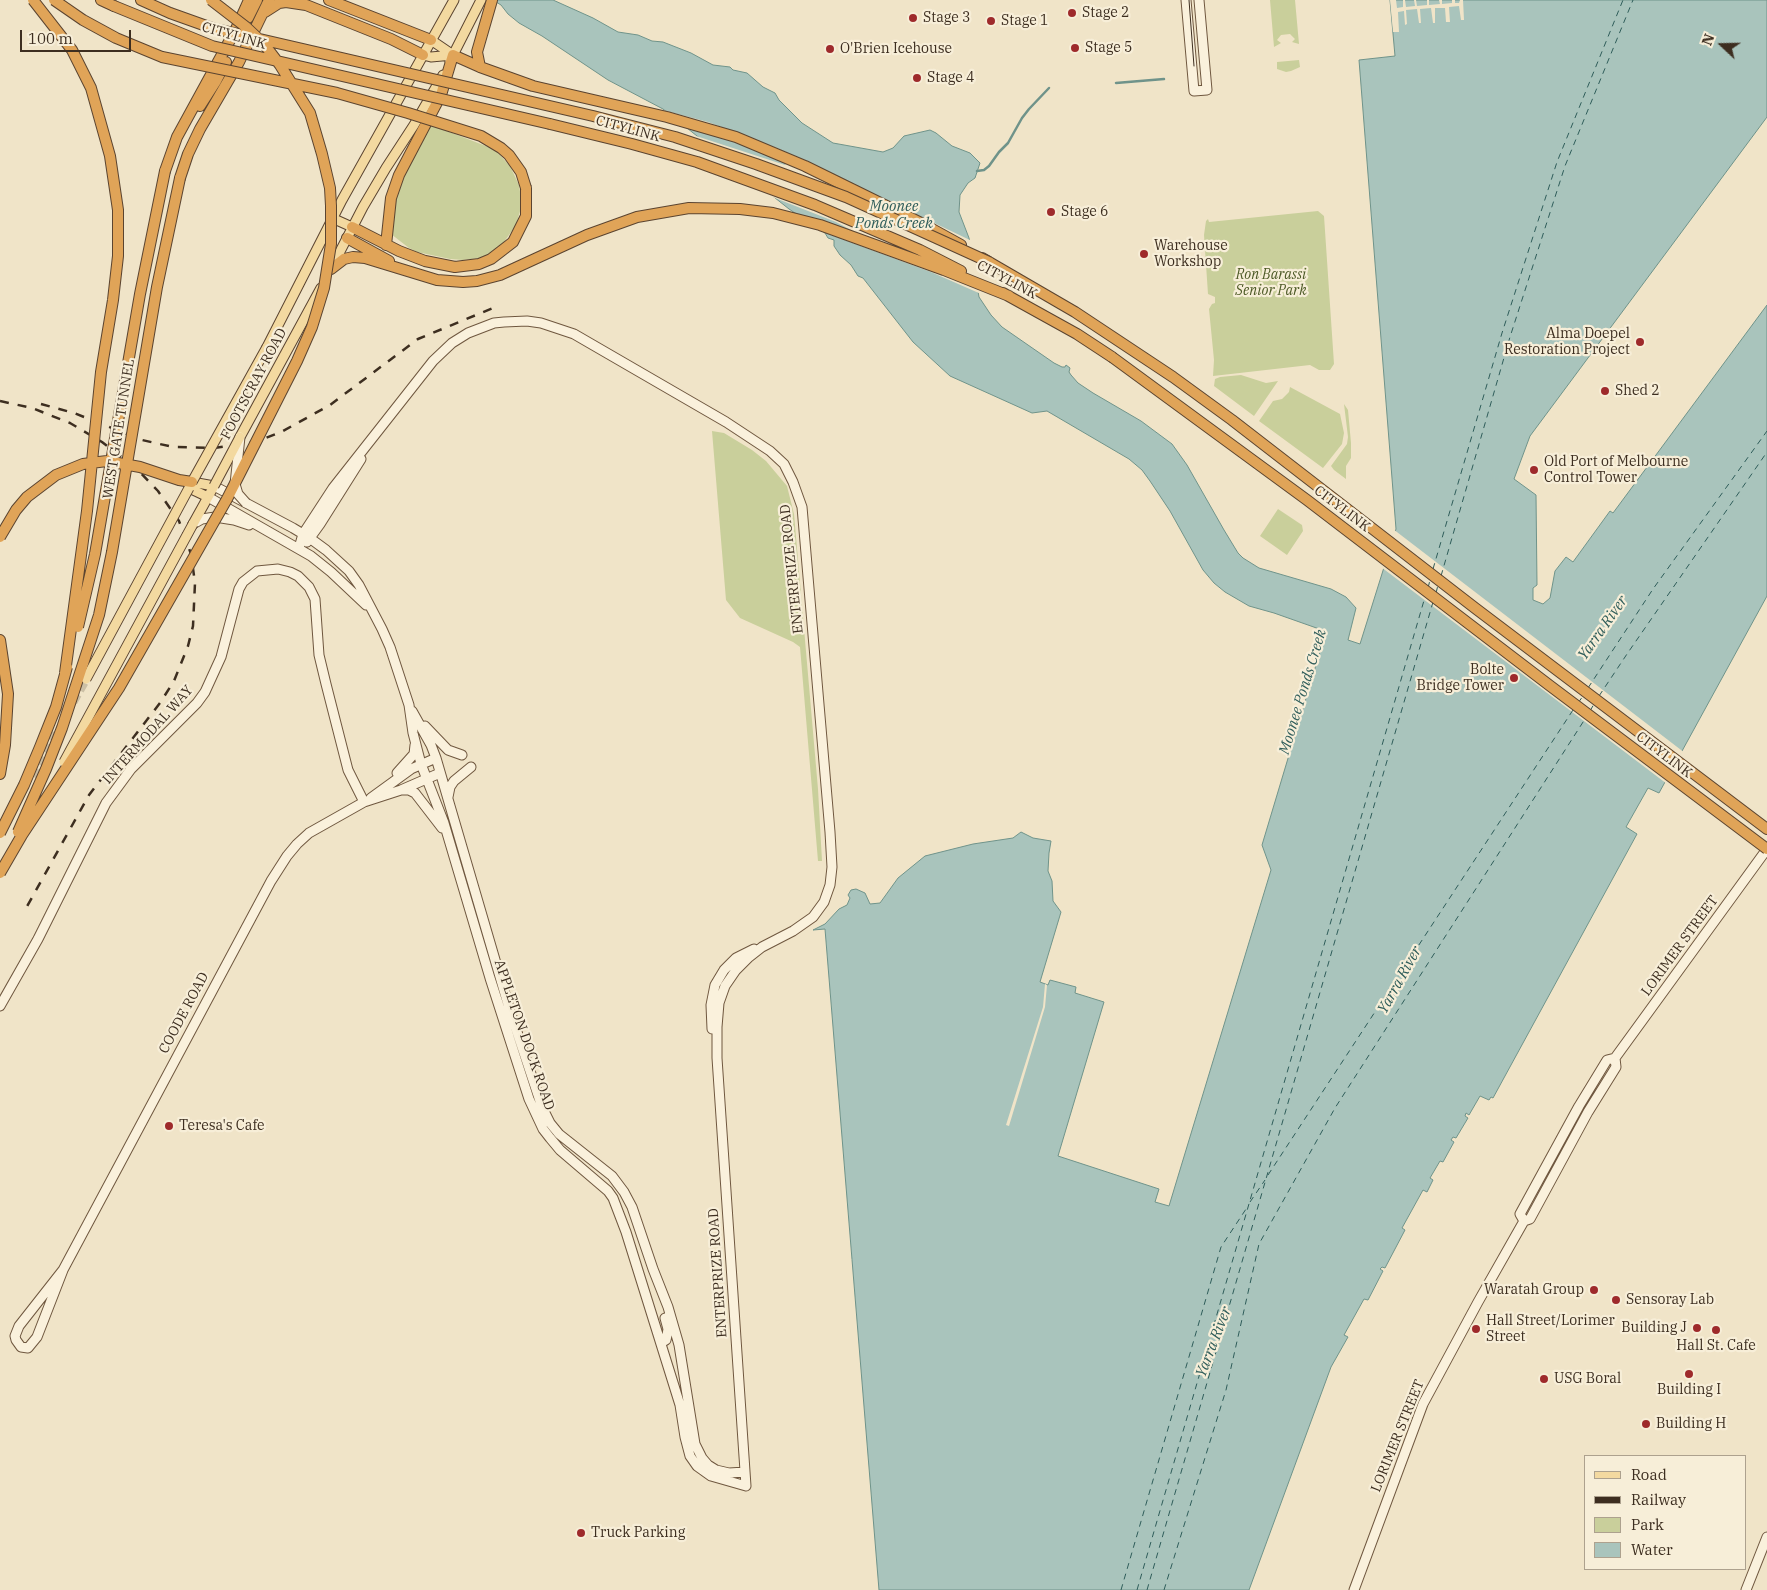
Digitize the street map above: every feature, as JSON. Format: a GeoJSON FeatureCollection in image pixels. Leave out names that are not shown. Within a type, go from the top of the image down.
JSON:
{"type":"FeatureCollection","features":[{"type":"Feature","properties":{"kind":"highway"},"geometry":{"type":"LineString","coordinates":[[33,0],[72,50],[91,88],[110,156],[118,210],[118,256],[113,300],[101,372],[87,511],[65,673]]}},
{"type":"Feature","properties":{"kind":"highway"},"geometry":{"type":"LineString","coordinates":[[54,0],[83,20],[116,38],[162,57],[337,93],[426,118],[492,142],[508,155],[521,172],[524,180],[527,196],[526,216],[512,242],[491,259],[471,266],[449,266],[412,257],[352,227]]}},
{"type":"Feature","properties":{"kind":"highway","name":"CITYLINK"},"geometry":{"type":"LineString","coordinates":[[101,0],[212,46],[632,144],[697,162],[815,205],[920,250],[1077,334],[1158,389],[1300,494],[1767,849]]}},
{"type":"Feature","properties":{"kind":"highway","name":"CITYLINK"},"geometry":{"type":"LineString","coordinates":[[141,0],[212,28],[593,116],[691,142],[764,166],[846,197],[989,262],[1075,312],[1188,388],[1767,829]]}},
{"type":"Feature","properties":{"kind":"highway"},"geometry":{"type":"LineString","coordinates":[[0,872],[22,835],[119,688],[227,498],[297,361],[312,326],[324,288],[331,244],[332,206],[322,154],[310,113],[264,44],[246,27],[211,0]]}},
{"type":"Feature","properties":{"kind":"highway","name":"WEST GATE TUNNEL"},"geometry":{"type":"LineString","coordinates":[[0,833],[24,785],[56,707],[95,554],[157,205],[165,171],[177,137],[245,18],[249,0]]}},
{"type":"Feature","properties":{"kind":"highway"},"geometry":{"type":"LineString","coordinates":[[245,18],[257,0]]}},
{"type":"Feature","properties":{"kind":"highway","name":"WEST GATE TUNNEL"},"geometry":{"type":"LineString","coordinates":[[0,865],[26,815],[62,728],[98,615],[114,543],[157,287],[180,178],[188,154],[200,129],[270,0]]}},
{"type":"Feature","properties":{"kind":"highway"},"geometry":{"type":"LineString","coordinates":[[329,0],[431,40]]}},
{"type":"Feature","properties":{"kind":"highway"},"geometry":{"type":"LineString","coordinates":[[261,17],[268,8],[279,2],[300,3],[391,39],[422,56]]}},
{"type":"Feature","properties":{"kind":"highway"},"geometry":{"type":"LineString","coordinates":[[480,67],[477,52],[491,4]]}},
{"type":"Feature","properties":{"kind":"highway"},"geometry":{"type":"LineString","coordinates":[[386,245],[387,219],[391,198],[399,175],[413,145],[441,95],[453,55],[480,67],[534,86],[706,127],[774,152],[921,223],[989,262]]}},
{"type":"Feature","properties":{"kind":"highway"},"geometry":{"type":"LineString","coordinates":[[331,270],[344,259],[371,259],[412,273],[448,282],[477,281],[500,275],[587,235],[637,217],[689,208],[718,208],[757,210],[803,220],[925,263],[1009,296]]}},
{"type":"Feature","properties":{"kind":"highway"},"geometry":{"type":"LineString","coordinates":[[347,238],[412,273]]}},
{"type":"Feature","properties":{"kind":"highway"},"geometry":{"type":"LineString","coordinates":[[0,537],[9,520],[27,497],[56,475],[83,464],[107,461],[140,467],[190,485]]}},
{"type":"Feature","properties":{"kind":"highway"},"geometry":{"type":"LineString","coordinates":[[0,640],[8,694],[5,745],[0,774]]}},
{"type":"Feature","properties":{"kind":"main road","name":"FOOTSCRAY ROAD"},"geometry":{"type":"LineString","coordinates":[[86,679],[190,485],[267,348],[332,218],[454,0]]}},
{"type":"Feature","properties":{"kind":"main road","name":"FOOTSCRAY ROAD"},"geometry":{"type":"LineString","coordinates":[[53,782],[331,270],[352,227],[386,168],[428,103],[480,1]]}},
{"type":"Feature","properties":{"kind":"main road"},"geometry":{"type":"LineString","coordinates":[[431,40],[453,55]]}},
{"type":"Feature","properties":{"kind":"main road"},"geometry":{"type":"LineString","coordinates":[[422,56],[453,55]]}},
{"type":"Feature","properties":{"kind":"main road"},"geometry":{"type":"LineString","coordinates":[[332,218],[352,227]]}},
{"type":"Feature","properties":{"kind":"main road"},"geometry":{"type":"LineString","coordinates":[[327,228],[347,238]]}},
{"type":"Feature","properties":{"kind":"main road","name":"APPLETON DOCK ROAD"},"geometry":{"type":"LineString","coordinates":[[190,485],[214,486]]}},
{"type":"Feature","properties":{"kind":"main road","name":"APPLETON DOCK ROAD"},"geometry":{"type":"LineString","coordinates":[[190,485],[208,497]]}},
{"type":"Feature","properties":{"kind":"street"},"geometry":{"type":"LineString","coordinates":[[1186,0],[1193,88],[1206,86],[1199,0]]}},
{"type":"Feature","properties":{"kind":"street","name":"ENTERPRIZE ROAD"},"geometry":{"type":"LineString","coordinates":[[299,548],[380,428],[440,354],[452,343],[468,333],[494,323],[515,320],[558,328],[574,334],[726,422],[770,451],[784,464],[793,482],[802,507],[832,867],[830,885],[824,902],[813,917],[762,947],[736,970],[725,986],[719,1003],[716,1027],[717,1058],[746,1486]]}},
{"type":"Feature","properties":{"kind":"street"},"geometry":{"type":"LineString","coordinates":[[240,437],[235,484],[238,494],[246,503]]}},
{"type":"Feature","properties":{"kind":"street","name":"APPLETON DOCK ROAD"},"geometry":{"type":"LineString","coordinates":[[214,486],[307,536],[349,571],[359,585],[390,647],[410,707],[421,764],[449,839],[528,1099],[542,1129],[560,1150],[608,1191],[613,1198],[626,1232],[680,1405],[685,1437],[693,1462],[711,1476],[746,1486]]}},
{"type":"Feature","properties":{"kind":"street","name":"APPLETON DOCK ROAD"},"geometry":{"type":"LineString","coordinates":[[208,497],[262,529],[299,548],[322,564],[372,611]]}},
{"type":"Feature","properties":{"kind":"street"},"geometry":{"type":"LineString","coordinates":[[192,524],[202,519],[215,517],[234,520],[262,529]]}},
{"type":"Feature","properties":{"kind":"street","name":"INTERMODAL WAY"},"geometry":{"type":"LineString","coordinates":[[0,1006],[38,940],[106,803],[131,769],[206,692],[221,657],[238,589],[243,582],[257,571],[278,569],[290,572],[298,576],[309,586],[314,599],[320,655],[326,684],[348,770],[355,787],[365,802]]}},
{"type":"Feature","properties":{"kind":"street"},"geometry":{"type":"LineString","coordinates":[[410,707],[448,750],[462,755]]}},
{"type":"Feature","properties":{"kind":"street","name":"APPLETON DOCK ROAD"},"geometry":{"type":"LineString","coordinates":[[410,707],[436,758],[510,1011],[542,1107],[550,1123],[559,1134],[612,1176],[632,1207],[668,1307],[678,1345],[698,1452],[708,1465],[716,1470],[745,1472]]}},
{"type":"Feature","properties":{"kind":"street"},"geometry":{"type":"LineString","coordinates":[[379,791],[414,754],[415,740]]}},
{"type":"Feature","properties":{"kind":"street","name":"COODE ROAD"},"geometry":{"type":"LineString","coordinates":[[63,1270],[19,1326],[15,1336],[21,1347],[28,1348],[37,1337],[63,1270],[271,881],[292,850],[309,833],[365,802],[421,764],[436,758]]}},
{"type":"Feature","properties":{"kind":"street"},"geometry":{"type":"LineString","coordinates":[[449,800],[450,787],[454,781],[471,767]]}},
{"type":"Feature","properties":{"kind":"street","name":"COODE ROAD"},"geometry":{"type":"LineString","coordinates":[[365,802],[401,790],[440,773]]}},
{"type":"Feature","properties":{"kind":"street"},"geometry":{"type":"LineString","coordinates":[[401,790],[409,790],[415,793],[442,827],[449,839]]}},
{"type":"Feature","properties":{"kind":"street","name":"LORIMER STREET"},"geometry":{"type":"LineString","coordinates":[[1354,1590],[1426,1399],[1524,1220],[1520,1214],[1583,1099],[1607,1060],[1615,1058],[1767,849]]}},
{"type":"Feature","properties":{"kind":"street"},"geometry":{"type":"LineString","coordinates":[[648,1255],[668,1329],[666,1340],[661,1343]]}},
{"type":"Feature","properties":{"kind":"street"},"geometry":{"type":"LineString","coordinates":[[1746,1590],[1767,1537]]}},
{"type":"Feature","properties":{"kind":"green space"},"geometry":{"type":"Polygon","coordinates":[[[1270,0],[1295,0],[1299,44],[1292,42],[1295,39],[1290,34],[1281,35],[1277,40],[1281,43],[1274,47],[1270,0]]]}},
{"type":"Feature","properties":{"kind":"green space"},"geometry":{"type":"Polygon","coordinates":[[[1299,60],[1300,67],[1291,71],[1286,72],[1277,69],[1277,62],[1299,60]]]}},
{"type":"Feature","properties":{"kind":"green space"},"geometry":{"type":"Polygon","coordinates":[[[429,124],[491,148],[510,166],[519,185],[521,208],[516,225],[504,242],[481,258],[450,259],[417,252],[391,234],[390,216],[399,185],[429,124]]]}},
{"type":"Feature","properties":{"kind":"green space","name":"Ron Barassi Senior Park"},"geometry":{"type":"Polygon","coordinates":[[[1318,211],[1324,216],[1334,364],[1330,370],[1319,370],[1310,365],[1213,376],[1214,360],[1209,309],[1215,303],[1215,297],[1208,294],[1204,235],[1206,221],[1208,219],[1209,222],[1318,211]]]}},
{"type":"Feature","properties":{"kind":"green space"},"geometry":{"type":"Polygon","coordinates":[[[1241,375],[1266,383],[1278,381],[1254,416],[1214,386],[1215,379],[1241,375]]]}},
{"type":"Feature","properties":{"kind":"green space"},"geometry":{"type":"Polygon","coordinates":[[[1290,387],[1340,414],[1344,433],[1342,444],[1323,468],[1259,421],[1273,401],[1282,399],[1289,392],[1290,387]]]}},
{"type":"Feature","properties":{"kind":"green space"},"geometry":{"type":"Polygon","coordinates":[[[1344,404],[1348,410],[1351,443],[1351,458],[1346,466],[1346,479],[1331,466],[1347,444],[1348,437],[1344,404]]]}},
{"type":"Feature","properties":{"kind":"green space"},"geometry":{"type":"Polygon","coordinates":[[[712,431],[724,433],[752,450],[766,461],[787,486],[794,514],[818,789],[822,861],[818,861],[800,647],[740,618],[726,600],[712,431]]]}},
{"type":"Feature","properties":{"kind":"green space"},"geometry":{"type":"Polygon","coordinates":[[[1278,509],[1302,525],[1303,531],[1287,555],[1260,536],[1278,509]]]}},
{"type":"Feature","properties":{"kind":"water"},"geometry":{"type":"Polygon","coordinates":[[[493,0],[553,0],[593,18],[618,32],[663,42],[691,53],[713,65],[730,67],[733,70],[747,73],[763,87],[775,93],[779,100],[802,123],[833,143],[883,152],[893,148],[904,136],[930,130],[952,146],[970,153],[980,163],[975,178],[968,183],[960,195],[959,212],[969,238],[979,297],[991,315],[1002,327],[1054,363],[1062,367],[1066,365],[1070,368],[1069,372],[1078,383],[1141,421],[1172,444],[1187,465],[1224,530],[1243,558],[1259,568],[1331,589],[1346,597],[1356,608],[1348,640],[1360,644],[1396,529],[1359,60],[1395,56],[1390,0],[1767,0],[1767,117],[1530,436],[1514,479],[1536,495],[1537,585],[1533,588],[1533,600],[1543,604],[1550,598],[1555,571],[1566,557],[1573,562],[1610,511],[1613,513],[1767,305],[1767,596],[1659,793],[1648,788],[1626,827],[1637,834],[1493,1098],[1491,1097],[1489,1100],[1480,1096],[1469,1115],[1466,1113],[1465,1116],[1468,1118],[1456,1138],[1453,1137],[1451,1140],[1454,1142],[1443,1162],[1440,1161],[1430,1178],[1433,1180],[1427,1192],[1423,1190],[1402,1228],[1405,1230],[1385,1268],[1382,1267],[1380,1269],[1383,1271],[1368,1300],[1364,1299],[1344,1335],[1348,1337],[1331,1367],[1249,1590],[879,1590],[825,929],[813,930],[825,924],[839,909],[847,905],[850,898],[848,895],[851,890],[856,889],[865,893],[870,904],[880,903],[898,878],[925,856],[973,844],[1013,838],[1021,832],[1033,838],[1051,841],[1048,871],[1052,881],[1053,901],[1061,912],[1040,982],[1048,985],[1050,980],[1076,987],[1075,993],[1104,1002],[1058,1156],[1159,1189],[1155,1202],[1169,1206],[1271,870],[1262,845],[1325,631],[1249,606],[1225,592],[1203,570],[1170,511],[1150,481],[1142,470],[1129,459],[1047,411],[1032,413],[950,376],[913,342],[863,278],[858,276],[851,265],[840,255],[834,246],[834,240],[828,238],[825,233],[789,209],[663,109],[608,80],[519,23],[501,5],[493,0]]]}},
{"type":"Feature","properties":{"kind":"pier"},"geometry":{"type":"Polygon","coordinates":[[[1390,0],[1396,0],[1397,8],[1403,7],[1403,0],[1405,0],[1406,7],[1415,6],[1414,0],[1416,0],[1417,6],[1427,5],[1427,0],[1429,0],[1429,5],[1440,4],[1439,0],[1442,0],[1442,4],[1452,3],[1452,0],[1455,0],[1455,3],[1459,3],[1460,0],[1463,0],[1464,20],[1461,20],[1459,6],[1449,7],[1450,22],[1446,22],[1445,8],[1435,8],[1435,23],[1433,23],[1431,8],[1420,9],[1421,23],[1419,23],[1417,9],[1406,10],[1407,24],[1405,25],[1404,11],[1398,12],[1399,32],[1393,32],[1390,0]]]}},
{"type":"Feature","properties":{"kind":"pier"},"geometry":{"type":"Polygon","coordinates":[[[655,108],[708,122],[777,148],[972,241],[981,294],[931,272],[815,229],[789,212],[851,230],[836,222],[770,196],[690,134],[785,165],[787,162],[655,108]]]}},
{"type":"Feature","properties":{"kind":"pier"},"geometry":{"type":"Polygon","coordinates":[[[1393,529],[1685,753],[1667,784],[1381,567],[1393,529]]]}},
{"type":"Feature","properties":{"kind":"pier"},"geometry":{"type":"Polygon","coordinates":[[[1045,984],[1047,985],[1045,1007],[1009,1126],[1006,1125],[1043,1007],[1045,984]]]}},
{"type":"Feature","properties":{"kind":"waterway"},"geometry":{"type":"LineString","coordinates":[[1116,83],[1164,79]]}},
{"type":"Feature","properties":{"kind":"waterway"},"geometry":{"type":"LineString","coordinates":[[977,171],[984,170],[989,166],[1008,143],[1022,118],[1049,88]]}},
{"type":"Feature","properties":{"kind":"ferry route"},"geometry":{"type":"LineString","coordinates":[[1433,569],[1502,333],[1557,162],[1623,0]]}},
{"type":"Feature","properties":{"kind":"ferry route"},"geometry":{"type":"LineString","coordinates":[[1441,576],[1510,337],[1565,166],[1633,0]]}},
{"type":"Feature","properties":{"kind":"ferry route"},"geometry":{"type":"LineString","coordinates":[[1588,688],[1653,589],[1767,431]]}},
{"type":"Feature","properties":{"kind":"ferry route"},"geometry":{"type":"LineString","coordinates":[[1599,696],[1767,452]]}},
{"type":"Feature","properties":{"kind":"ferry route"},"geometry":{"type":"LineString","coordinates":[[1428,588],[1430,580]]}},
{"type":"Feature","properties":{"kind":"ferry route"},"geometry":{"type":"LineString","coordinates":[[1436,593],[1438,585]]}},
{"type":"Feature","properties":{"kind":"ferry route"},"geometry":{"type":"LineString","coordinates":[[1137,1590],[1425,597]]}},
{"type":"Feature","properties":{"kind":"ferry route"},"geometry":{"type":"LineString","coordinates":[[1147,1590],[1433,602]]}},
{"type":"Feature","properties":{"kind":"ferry route"},"geometry":{"type":"LineString","coordinates":[[1578,703],[1583,696]]}},
{"type":"Feature","properties":{"kind":"ferry route"},"geometry":{"type":"LineString","coordinates":[[1590,711],[1594,704]]}},
{"type":"Feature","properties":{"kind":"ferry route"},"geometry":{"type":"LineString","coordinates":[[1268,1175],[1573,710]]}},
{"type":"Feature","properties":{"kind":"ferry route"},"geometry":{"type":"LineString","coordinates":[[1164,1590],[1226,1390],[1259,1244],[1335,1108],[1585,719]]}},
{"type":"Feature","properties":{"kind":"ferry route"},"geometry":{"type":"LineString","coordinates":[[1250,1202],[1265,1180]]}},
{"type":"Feature","properties":{"kind":"ferry route"},"geometry":{"type":"LineString","coordinates":[[1121,1590],[1221,1247],[1248,1206]]}},
{"type":"Feature","properties":{"kind":"tunnel"},"geometry":{"type":"LineString","coordinates":[[73,702],[86,679]]}},
{"type":"Feature","properties":{"kind":"tunnel"},"geometry":{"type":"LineString","coordinates":[[32,776],[56,733]]}},
{"type":"Feature","properties":{"kind":"tram line"},"geometry":{"type":"LineString","coordinates":[[1189,0],[1194,66]]}},
{"type":"Feature","properties":{"kind":"railway"},"geometry":{"type":"LineString","coordinates":[[41,404],[74,413],[142,440],[173,447],[214,448],[256,442],[283,431],[330,405],[418,339],[493,308]]}},
{"type":"Feature","properties":{"kind":"railway"},"geometry":{"type":"LineString","coordinates":[[0,401],[32,408],[70,423],[102,442],[137,469],[158,491],[179,521],[191,554],[195,583],[193,626],[188,646],[174,681],[160,703],[89,795],[25,910]]}},
{"type":"Feature","properties":{"kind":"place","name":"Stage 2"},"geometry":{"type":"Point","coordinates":[1072,13]}},
{"type":"Feature","properties":{"kind":"place","name":"Stage 3"},"geometry":{"type":"Point","coordinates":[913,18]}},
{"type":"Feature","properties":{"kind":"place","name":"Stage 1"},"geometry":{"type":"Point","coordinates":[991,21]}},
{"type":"Feature","properties":{"kind":"place","name":"Stage 5"},"geometry":{"type":"Point","coordinates":[1075,48]}},
{"type":"Feature","properties":{"kind":"place","name":"O'Brien Icehouse"},"geometry":{"type":"Point","coordinates":[830,49]}},
{"type":"Feature","properties":{"kind":"place","name":"Stage 4"},"geometry":{"type":"Point","coordinates":[917,78]}},
{"type":"Feature","properties":{"kind":"place","name":"Stage 6"},"geometry":{"type":"Point","coordinates":[1051,212]}},
{"type":"Feature","properties":{"kind":"place","name":"Warehouse Workshop"},"geometry":{"type":"Point","coordinates":[1144,254]}},
{"type":"Feature","properties":{"kind":"place","name":"Alma Doepel Restoration Project"},"geometry":{"type":"Point","coordinates":[1640,342]}},
{"type":"Feature","properties":{"kind":"place","name":"Shed 2"},"geometry":{"type":"Point","coordinates":[1605,391]}},
{"type":"Feature","properties":{"kind":"place","name":"Old Port of Melbourne Control Tower"},"geometry":{"type":"Point","coordinates":[1534,470]}},
{"type":"Feature","properties":{"kind":"place","name":"Bolte Bridge Tower"},"geometry":{"type":"Point","coordinates":[1514,678]}},
{"type":"Feature","properties":{"kind":"place","name":"Teresa's Cafe"},"geometry":{"type":"Point","coordinates":[169,1126]}},
{"type":"Feature","properties":{"kind":"place","name":"Waratah Group"},"geometry":{"type":"Point","coordinates":[1594,1290]}},
{"type":"Feature","properties":{"kind":"place","name":"Sensoray Lab"},"geometry":{"type":"Point","coordinates":[1616,1300]}},
{"type":"Feature","properties":{"kind":"place","name":"Building J"},"geometry":{"type":"Point","coordinates":[1697,1328]}},
{"type":"Feature","properties":{"kind":"place","name":"Hall Street/Lorimer Street"},"geometry":{"type":"Point","coordinates":[1476,1329]}},
{"type":"Feature","properties":{"kind":"place","name":"Hall St. Cafe"},"geometry":{"type":"Point","coordinates":[1716,1330]}},
{"type":"Feature","properties":{"kind":"place","name":"Building I"},"geometry":{"type":"Point","coordinates":[1689,1374]}},
{"type":"Feature","properties":{"kind":"place","name":"USG Boral"},"geometry":{"type":"Point","coordinates":[1544,1379]}},
{"type":"Feature","properties":{"kind":"place","name":"Building H"},"geometry":{"type":"Point","coordinates":[1646,1424]}},
{"type":"Feature","properties":{"kind":"place","name":"Truck Parking"},"geometry":{"type":"Point","coordinates":[581,1533]}},
{"type":"Feature","properties":{"kind":"water label","name":"Moonee Ponds Creek"},"geometry":{"type":"Point","coordinates":[894,216]}},
{"type":"Feature","properties":{"kind":"water label","name":"Yarra River"},"geometry":{"type":"Point","coordinates":[1603,628]}},
{"type":"Feature","properties":{"kind":"water label","name":"Moonee Ponds Creek"},"geometry":{"type":"Point","coordinates":[1303,692]}},
{"type":"Feature","properties":{"kind":"water label","name":"Yarra River"},"geometry":{"type":"Point","coordinates":[1400,980]}},
{"type":"Feature","properties":{"kind":"water label","name":"Yarra River"},"geometry":{"type":"Point","coordinates":[1214,1342]}}]}
